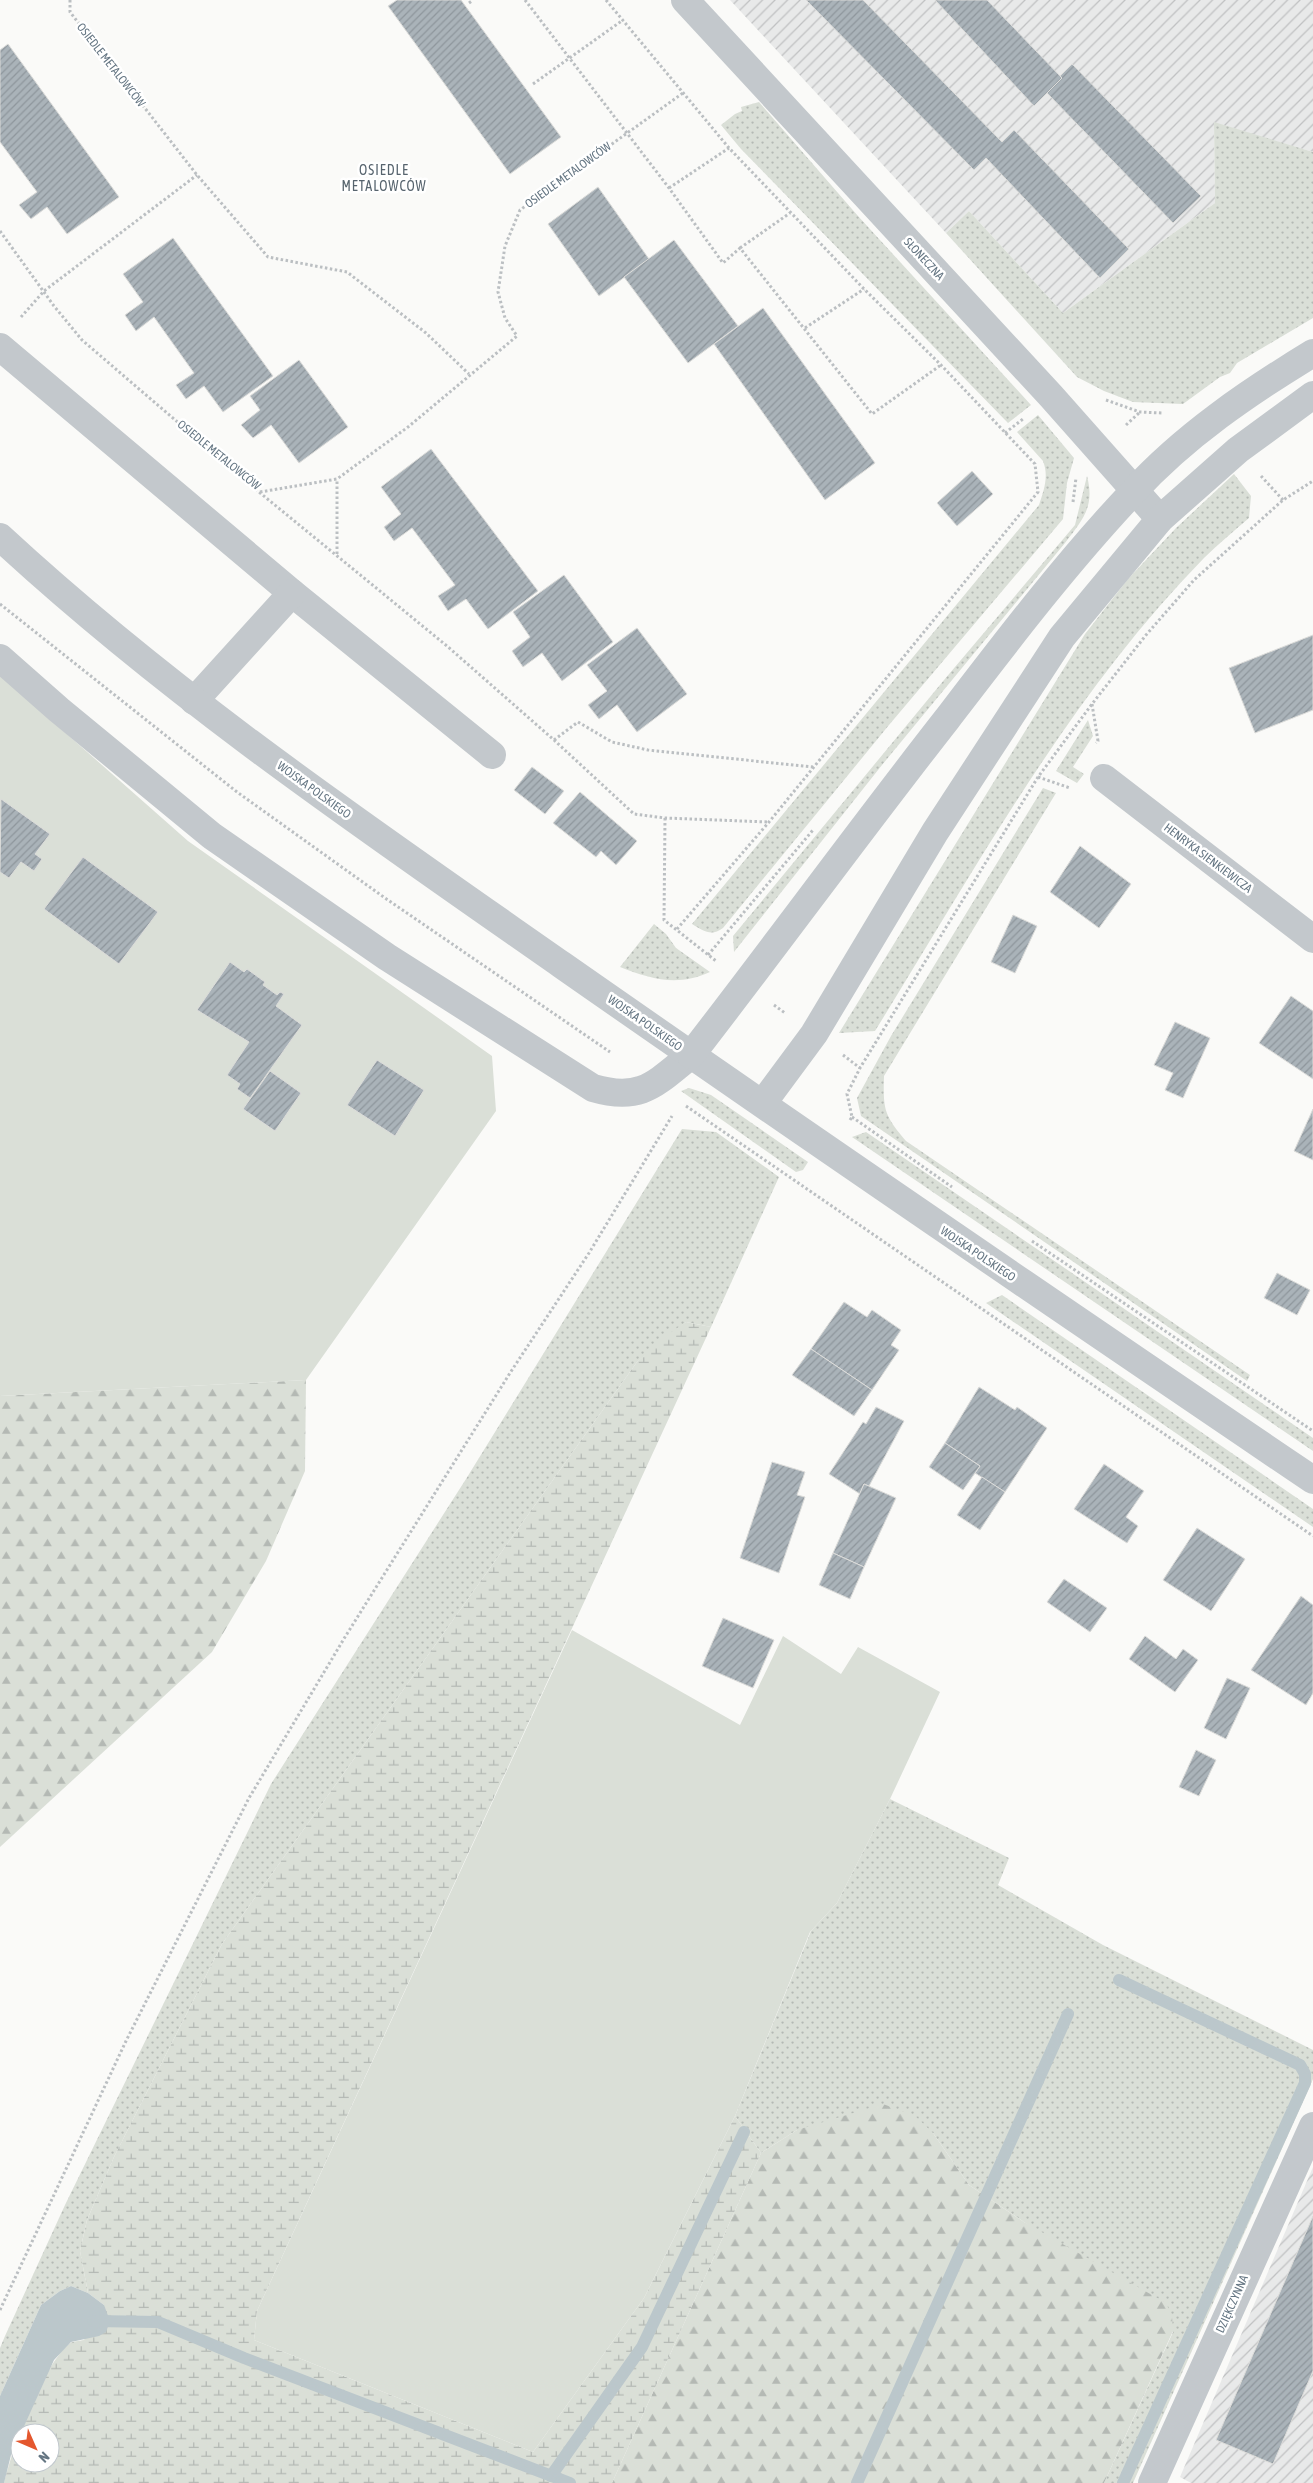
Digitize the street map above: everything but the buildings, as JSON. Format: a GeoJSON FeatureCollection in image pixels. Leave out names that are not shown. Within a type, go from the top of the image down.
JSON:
{"type":"FeatureCollection","features":[{"type":"Feature","properties":{"kind":"street","name":"SŁONECZNA"},"geometry":{"type":"LineString","coordinates":[[685,0],[1051,396],[1160,519]]}},
{"type":"Feature","properties":{"kind":"street"},"geometry":{"type":"LineString","coordinates":[[0,347],[292,593],[492,755]]}},
{"type":"Feature","properties":{"kind":"street"},"geometry":{"type":"LineString","coordinates":[[0,658],[59,710],[212,836],[387,957],[593,1088],[606,1092],[638,1092],[655,1084],[691,1055],[1019,625],[1134,491],[1177,450],[1214,420],[1273,378],[1313,353]]}},
{"type":"Feature","properties":{"kind":"street"},"geometry":{"type":"LineString","coordinates":[[763,1104],[814,1034],[936,832],[1062,637],[1160,519],[1238,450],[1313,395]]}},
{"type":"Feature","properties":{"kind":"street","name":"WOJSKA POLSKIEGO"},"geometry":{"type":"LineString","coordinates":[[0,537],[55,587],[194,701],[302,782],[974,1251],[1313,1480]]}},
{"type":"Feature","properties":{"kind":"street"},"geometry":{"type":"LineString","coordinates":[[194,701],[292,593]]}},
{"type":"Feature","properties":{"kind":"street","name":"HENRYKA SIENKIEWICZA"},"geometry":{"type":"LineString","coordinates":[[1104,778],[1313,939]]}},
{"type":"Feature","properties":{"kind":"street","name":"DZIĘKCZYNNA"},"geometry":{"type":"LineString","coordinates":[[1152,2483],[1313,2126]]}},
{"type":"Feature","properties":{"kind":"path","name":"OSIEDLE METALOWCÓW"},"geometry":{"type":"LineString","coordinates":[[70,0],[70,12],[197,175],[268,257],[347,272],[426,332],[470,374]]}},
{"type":"Feature","properties":{"kind":"path"},"geometry":{"type":"LineString","coordinates":[[469,3],[473,0]]}},
{"type":"Feature","properties":{"kind":"path"},"geometry":{"type":"LineString","coordinates":[[526,0],[670,188],[723,263],[740,248],[790,213]]}},
{"type":"Feature","properties":{"kind":"path"},"geometry":{"type":"LineString","coordinates":[[606,0],[729,148],[864,289],[942,365],[1035,464],[1038,492],[769,822],[677,929]]}},
{"type":"Feature","properties":{"kind":"path"},"geometry":{"type":"LineString","coordinates":[[533,84],[622,20]]}},
{"type":"Feature","properties":{"kind":"path"},"geometry":{"type":"LineString","coordinates":[[627,132],[683,93]]}},
{"type":"Feature","properties":{"kind":"path","name":"OSIEDLE METALOWCÓW"},"geometry":{"type":"LineString","coordinates":[[0,231],[82,340],[260,492],[337,479],[408,426],[517,336],[505,318],[498,292],[505,246],[520,210],[627,132]]}},
{"type":"Feature","properties":{"kind":"path"},"geometry":{"type":"LineString","coordinates":[[670,188],[729,148]]}},
{"type":"Feature","properties":{"kind":"path"},"geometry":{"type":"LineString","coordinates":[[19,319],[44,291],[197,175]]}},
{"type":"Feature","properties":{"kind":"path"},"geometry":{"type":"LineString","coordinates":[[740,248],[872,414],[942,365]]}},
{"type":"Feature","properties":{"kind":"path"},"geometry":{"type":"LineString","coordinates":[[805,328],[864,289]]}},
{"type":"Feature","properties":{"kind":"path"},"geometry":{"type":"LineString","coordinates":[[1260,475],[1282,500]]}},
{"type":"Feature","properties":{"kind":"path"},"geometry":{"type":"LineString","coordinates":[[337,479],[337,555]]}},
{"type":"Feature","properties":{"kind":"path"},"geometry":{"type":"LineString","coordinates":[[956,1190],[852,1117],[846,1094],[860,1068],[1038,778],[1092,704],[1146,635],[1194,580],[1282,500],[1313,481]]}},
{"type":"Feature","properties":{"kind":"path"},"geometry":{"type":"LineString","coordinates":[[260,492],[447,646],[554,740],[634,814],[665,818],[769,822]]}},
{"type":"Feature","properties":{"kind":"path"},"geometry":{"type":"LineString","coordinates":[[0,604],[237,792],[384,898],[616,1057]]}},
{"type":"Feature","properties":{"kind":"path"},"geometry":{"type":"LineString","coordinates":[[554,740],[578,722],[612,742],[648,750],[813,767]]}},
{"type":"Feature","properties":{"kind":"path"},"geometry":{"type":"LineString","coordinates":[[665,818],[664,920],[722,966]]}},
{"type":"Feature","properties":{"kind":"path"},"geometry":{"type":"LineString","coordinates":[[772,1004],[788,1016]]}},
{"type":"Feature","properties":{"kind":"path"},"geometry":{"type":"LineString","coordinates":[[838,1052],[860,1068]]}},
{"type":"Feature","properties":{"kind":"path"},"geometry":{"type":"LineString","coordinates":[[681,1102],[1313,1536]]}},
{"type":"Feature","properties":{"kind":"path"},"geometry":{"type":"LineString","coordinates":[[0,2310],[126,2041],[248,1798],[361,1612],[510,1373],[589,1253],[676,1110]]}},
{"type":"Feature","properties":{"kind":"path"},"geometry":{"type":"LineString","coordinates":[[848,1122],[852,1117]]}},
{"type":"Feature","properties":{"kind":"path"},"geometry":{"type":"LineString","coordinates":[[1028,1239],[1313,1431]]}},
{"type":"Feature","properties":{"kind":"shaded area"},"geometry":{"type":"Polygon","coordinates":[[[730,0],[1313,0],[1313,152],[1214,123],[1215,203],[1063,313],[969,211],[946,233],[730,0]]]}},
{"type":"Feature","properties":{"kind":"shaded area"},"geometry":{"type":"Polygon","coordinates":[[[1313,2167],[1313,2483],[1191,2483],[1180,2477],[1313,2167]]]}},
{"type":"Feature","properties":{"kind":"shaded area"},"geometry":{"type":"Polygon","coordinates":[[[71,2286],[88,2293],[104,2305],[110,2321],[106,2332],[99,2336],[71,2342],[54,2360],[25,2423],[10,2423],[10,2459],[4,2483],[0,2483],[0,2396],[41,2305],[60,2291],[71,2286]]]}},
{"type":"Feature","properties":{"kind":"green space"},"geometry":{"type":"Polygon","coordinates":[[[759,102],[858,216],[1031,405],[1008,423],[741,149],[721,125],[742,111],[741,107],[759,102]]]}},
{"type":"Feature","properties":{"kind":"green space"},"geometry":{"type":"Polygon","coordinates":[[[1214,122],[1313,152],[1313,318],[1237,363],[1230,373],[1220,377],[1183,404],[1133,402],[1104,391],[1077,377],[946,233],[969,211],[1063,313],[1215,203],[1214,122]]]}},
{"type":"Feature","properties":{"kind":"green space"},"geometry":{"type":"Polygon","coordinates":[[[1038,415],[1074,458],[1067,483],[1063,519],[889,725],[723,928],[711,933],[692,924],[1039,505],[1045,483],[1045,467],[1043,461],[1017,432],[1038,415]]]}},
{"type":"Feature","properties":{"kind":"green space"},"geometry":{"type":"Polygon","coordinates":[[[1234,474],[1251,496],[1249,518],[1204,558],[1155,611],[1067,725],[988,846],[875,1031],[839,1033],[1085,634],[1128,579],[1176,528],[1234,474]]]}},
{"type":"Feature","properties":{"kind":"green space"},"geometry":{"type":"Polygon","coordinates":[[[1087,476],[1089,496],[1086,512],[1071,535],[882,765],[734,952],[733,936],[944,680],[1075,525],[1087,476]]]}},
{"type":"Feature","properties":{"kind":"green space"},"geometry":{"type":"Polygon","coordinates":[[[0,675],[188,841],[492,1056],[496,1111],[306,1380],[0,1396],[0,675]]]}},
{"type":"Feature","properties":{"kind":"green space"},"geometry":{"type":"Polygon","coordinates":[[[1088,720],[1093,736],[1073,767],[1084,774],[1077,783],[1056,771],[1088,720]]]}},
{"type":"Feature","properties":{"kind":"green space"},"geometry":{"type":"Polygon","coordinates":[[[1043,788],[1056,793],[884,1076],[886,1112],[893,1125],[906,1141],[1250,1375],[1247,1381],[861,1116],[857,1098],[891,1036],[1043,788]]]}},
{"type":"Feature","properties":{"kind":"green space"},"geometry":{"type":"Polygon","coordinates":[[[654,924],[666,934],[676,948],[710,972],[698,977],[664,980],[620,967],[654,924]]]}},
{"type":"Feature","properties":{"kind":"green space"},"geometry":{"type":"Polygon","coordinates":[[[689,1088],[711,1095],[808,1162],[803,1170],[796,1172],[681,1091],[689,1088]]]}},
{"type":"Feature","properties":{"kind":"green space"},"geometry":{"type":"Polygon","coordinates":[[[682,1129],[716,1132],[779,1177],[711,1327],[686,1322],[637,1362],[222,1944],[114,2157],[87,2220],[80,2251],[88,2293],[71,2286],[60,2291],[41,2305],[0,2396],[0,2348],[5,2336],[65,2205],[271,1784],[466,1479],[682,1129]]]}},
{"type":"Feature","properties":{"kind":"green space"},"geometry":{"type":"Polygon","coordinates":[[[866,1132],[1313,1438],[1313,1451],[852,1137],[866,1132]]]}},
{"type":"Feature","properties":{"kind":"green space"},"geometry":{"type":"Polygon","coordinates":[[[1002,1295],[1313,1509],[1313,1527],[986,1303],[1002,1295]]]}},
{"type":"Feature","properties":{"kind":"green space"},"geometry":{"type":"Polygon","coordinates":[[[686,1322],[711,1327],[257,2311],[254,2340],[533,2452],[644,2298],[735,2116],[761,2153],[612,2483],[4,2483],[10,2463],[10,2473],[60,2473],[60,2423],[24,2423],[48,2371],[69,2344],[84,2340],[104,2305],[88,2293],[80,2251],[87,2220],[114,2157],[222,1944],[637,1362],[664,1337],[686,1322]]]}},
{"type":"Feature","properties":{"kind":"green space"},"geometry":{"type":"Polygon","coordinates":[[[306,1380],[305,1471],[266,1561],[212,1652],[0,1847],[0,1396],[306,1380]]]}},
{"type":"Feature","properties":{"kind":"green space"},"geometry":{"type":"Polygon","coordinates":[[[572,1630],[740,1725],[783,1636],[841,1674],[858,1647],[940,1692],[890,1799],[837,1903],[810,1932],[735,2116],[644,2298],[533,2452],[254,2340],[257,2311],[572,1630]]]}},
{"type":"Feature","properties":{"kind":"green space"},"geometry":{"type":"Polygon","coordinates":[[[890,1799],[1009,1858],[998,1885],[1103,1945],[1313,2050],[1313,2079],[1133,2483],[1104,2483],[1173,2332],[1024,2222],[969,2185],[933,2133],[797,2130],[761,2153],[735,2116],[811,1931],[837,1903],[890,1799]]]}},
{"type":"Feature","properties":{"kind":"green space"},"geometry":{"type":"Polygon","coordinates":[[[883,2104],[915,2116],[933,2133],[969,2185],[1024,2222],[1166,2303],[1172,2316],[1173,2331],[1104,2483],[612,2483],[761,2153],[797,2130],[883,2104]]]}},
{"type":"Feature","properties":{"kind":"waterway"},"geometry":{"type":"LineString","coordinates":[[1119,1980],[1300,2065],[1305,2074],[1305,2083],[1123,2483]]}},
{"type":"Feature","properties":{"kind":"waterway"},"geometry":{"type":"LineString","coordinates":[[857,2483],[1068,2014]]}},
{"type":"Feature","properties":{"kind":"waterway"},"geometry":{"type":"LineString","coordinates":[[551,2476],[642,2347],[744,2132]]}},
{"type":"Feature","properties":{"kind":"waterway"},"geometry":{"type":"LineString","coordinates":[[93,2321],[158,2322],[244,2358],[570,2483]]}},
{"type":"Feature","properties":{"kind":"district","name":"OSIEDLE METALOWCÓW"},"geometry":{"type":"Point","coordinates":[384,178]}}]}
